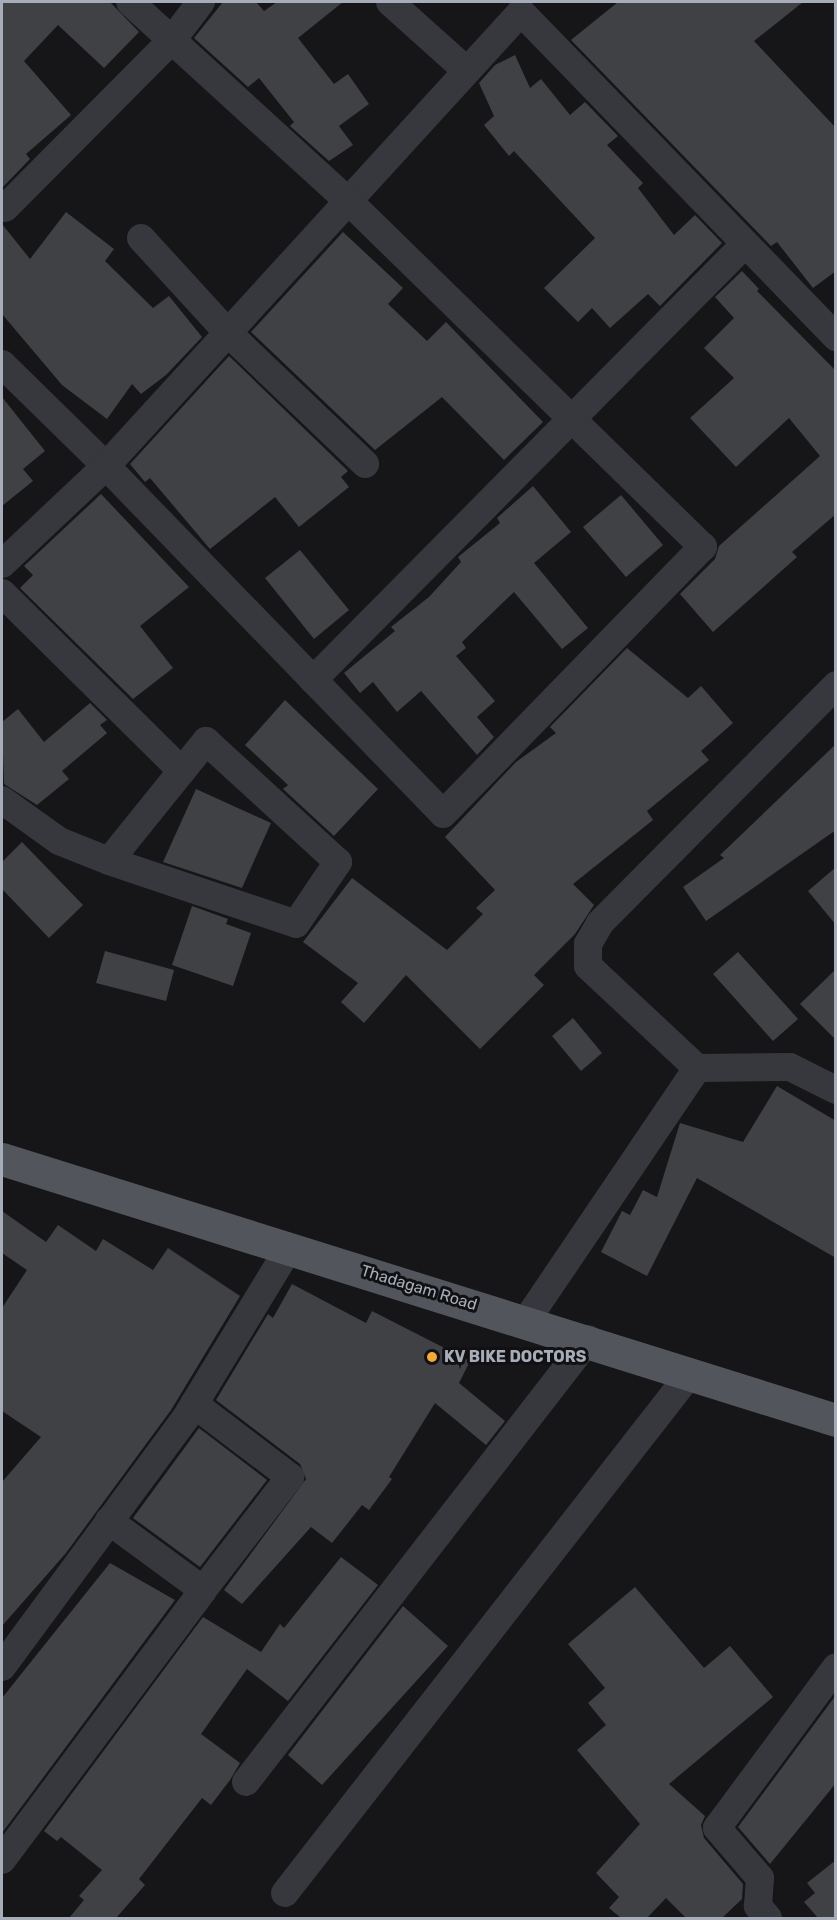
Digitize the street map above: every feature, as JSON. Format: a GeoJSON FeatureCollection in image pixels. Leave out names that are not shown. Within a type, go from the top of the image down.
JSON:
{"type":"FeatureCollection","features":[{"type":"Feature","properties":{"kind":"main road","name":"Thadagam Road"},"geometry":{"type":"LineString","coordinates":[[2,1159],[589,1340],[689,1375],[836,1420]]}},
{"type":"Feature","properties":{"kind":"street"},"geometry":{"type":"LineString","coordinates":[[2,364],[106,466],[443,814],[703,547],[348,201],[130,2]]}},
{"type":"Feature","properties":{"kind":"street"},"geometry":{"type":"LineString","coordinates":[[4,208],[172,39],[201,2]]}},
{"type":"Feature","properties":{"kind":"street"},"geometry":{"type":"LineString","coordinates":[[390,2],[467,71]]}},
{"type":"Feature","properties":{"kind":"street"},"geometry":{"type":"LineString","coordinates":[[2,564],[106,466],[525,7],[745,244],[836,337]]}},
{"type":"Feature","properties":{"kind":"street"},"geometry":{"type":"LineString","coordinates":[[141,238],[227,332],[365,464]]}},
{"type":"Feature","properties":{"kind":"street"},"geometry":{"type":"LineString","coordinates":[[313,680],[745,244]]}},
{"type":"Feature","properties":{"kind":"street"},"geometry":{"type":"LineString","coordinates":[[2,593],[182,771]]}},
{"type":"Feature","properties":{"kind":"street"},"geometry":{"type":"LineString","coordinates":[[836,685],[600,923],[588,944],[588,966],[697,1068],[790,1067],[836,1090]]}},
{"type":"Feature","properties":{"kind":"street"},"geometry":{"type":"LineString","coordinates":[[2,800],[59,841],[110,861],[296,924],[338,862],[206,741],[110,861]]}},
{"type":"Feature","properties":{"kind":"street"},"geometry":{"type":"LineString","coordinates":[[526,1321],[697,1068]]}},
{"type":"Feature","properties":{"kind":"street"},"geometry":{"type":"LineString","coordinates":[[2,1667],[194,1404],[289,1248]]}},
{"type":"Feature","properties":{"kind":"street"},"geometry":{"type":"LineString","coordinates":[[246,1782],[589,1340]]}},
{"type":"Feature","properties":{"kind":"street"},"geometry":{"type":"LineString","coordinates":[[285,1893],[689,1375]]}},
{"type":"Feature","properties":{"kind":"street"},"geometry":{"type":"LineString","coordinates":[[2,1860],[290,1477],[194,1404]]}},
{"type":"Feature","properties":{"kind":"street"},"geometry":{"type":"LineString","coordinates":[[109,1521],[203,1590]]}},
{"type":"Feature","properties":{"kind":"street"},"geometry":{"type":"LineString","coordinates":[[768,1918],[758,1906],[760,1878],[717,1828],[836,1667]]}},
{"type":"Feature","properties":{"kind":"building"},"geometry":{"type":"Polygon","coordinates":[[[2,2],[110,2],[139,32],[104,68],[58,25],[24,61],[71,115],[26,154],[30,159],[2,188],[2,2]]]}},
{"type":"Feature","properties":{"kind":"building"},"geometry":{"type":"Polygon","coordinates":[[[223,2],[256,2],[264,11],[277,2],[343,2],[298,38],[334,84],[348,74],[369,104],[339,126],[353,145],[329,161],[290,126],[294,122],[259,78],[248,87],[194,38],[223,2]]]}},
{"type":"Feature","properties":{"kind":"building"},"geometry":{"type":"Polygon","coordinates":[[[618,2],[803,2],[754,41],[836,128],[836,271],[813,288],[777,242],[771,246],[571,40],[618,2]]]}},
{"type":"Feature","properties":{"kind":"building"},"geometry":{"type":"Polygon","coordinates":[[[515,55],[530,88],[541,79],[570,115],[585,102],[618,136],[607,145],[643,183],[638,188],[674,235],[695,215],[722,243],[660,306],[648,294],[610,328],[592,308],[578,322],[544,288],[595,238],[514,151],[509,156],[484,125],[494,116],[479,83],[495,65],[515,55]]]}},
{"type":"Feature","properties":{"kind":"building"},"geometry":{"type":"Polygon","coordinates":[[[66,212],[114,249],[105,261],[153,308],[169,296],[202,337],[166,375],[141,394],[132,384],[107,419],[62,385],[2,314],[2,224],[30,259],[66,212]]]}},
{"type":"Feature","properties":{"kind":"building"},"geometry":{"type":"Polygon","coordinates":[[[343,232],[403,288],[388,304],[427,341],[446,322],[543,422],[504,460],[442,397],[375,450],[251,332],[343,232]]]}},
{"type":"Feature","properties":{"kind":"building"},"geometry":{"type":"Polygon","coordinates":[[[742,271],[759,289],[757,291],[836,371],[836,514],[792,552],[797,557],[713,632],[680,594],[715,559],[719,546],[820,456],[789,418],[736,467],[690,418],[734,378],[704,348],[734,318],[715,297],[742,271]]]}},
{"type":"Feature","properties":{"kind":"building"},"geometry":{"type":"Polygon","coordinates":[[[229,356],[348,471],[341,477],[349,487],[299,527],[275,497],[210,549],[150,478],[145,482],[130,464],[229,356]]]}},
{"type":"Feature","properties":{"kind":"building"},"geometry":{"type":"Polygon","coordinates":[[[2,397],[45,451],[23,469],[33,481],[2,506],[2,397]]]}},
{"type":"Feature","properties":{"kind":"building"},"geometry":{"type":"Polygon","coordinates":[[[533,486],[571,532],[534,563],[588,628],[562,649],[514,592],[462,642],[466,648],[456,656],[495,701],[477,717],[494,737],[477,755],[421,691],[397,712],[373,682],[360,693],[344,673],[395,631],[391,627],[429,597],[461,562],[458,557],[500,523],[497,518],[533,486]]]}},
{"type":"Feature","properties":{"kind":"building"},"geometry":{"type":"Polygon","coordinates":[[[101,494],[189,587],[140,626],[173,668],[133,699],[20,588],[33,575],[24,566],[101,494]]]}},
{"type":"Feature","properties":{"kind":"building"},"geometry":{"type":"Polygon","coordinates":[[[621,495],[663,545],[626,577],[583,527],[621,495]]]}},
{"type":"Feature","properties":{"kind":"building"},"geometry":{"type":"Polygon","coordinates":[[[300,550],[349,610],[314,639],[265,578],[300,550]]]}},
{"type":"Feature","properties":{"kind":"building"},"geometry":{"type":"Polygon","coordinates":[[[627,648],[688,698],[701,686],[733,723],[701,751],[709,760],[647,811],[653,820],[573,884],[594,905],[575,934],[534,975],[544,985],[480,1049],[406,975],[364,1023],[341,1002],[358,983],[303,942],[352,878],[447,950],[483,914],[476,908],[495,890],[445,837],[516,762],[556,733],[550,727],[627,648]]]}},
{"type":"Feature","properties":{"kind":"building"},"geometry":{"type":"Polygon","coordinates":[[[285,700],[378,789],[334,836],[283,789],[288,785],[245,745],[285,700]]]}},
{"type":"Feature","properties":{"kind":"building"},"geometry":{"type":"Polygon","coordinates":[[[90,703],[107,720],[100,725],[107,733],[62,771],[69,779],[37,805],[4,784],[2,722],[18,709],[44,742],[90,703]]]}},
{"type":"Feature","properties":{"kind":"building"},"geometry":{"type":"Polygon","coordinates":[[[836,744],[836,830],[706,921],[683,887],[724,858],[720,855],[836,744]]]}},
{"type":"Feature","properties":{"kind":"building"},"geometry":{"type":"Polygon","coordinates":[[[196,789],[271,823],[242,888],[163,862],[196,789]]]}},
{"type":"Feature","properties":{"kind":"building"},"geometry":{"type":"Polygon","coordinates":[[[22,842],[83,905],[49,938],[2,889],[2,862],[22,842]]]}},
{"type":"Feature","properties":{"kind":"building"},"geometry":{"type":"Polygon","coordinates":[[[836,867],[836,925],[808,891],[836,867]]]}},
{"type":"Feature","properties":{"kind":"building"},"geometry":{"type":"Polygon","coordinates":[[[192,906],[228,919],[226,924],[251,933],[233,986],[172,965],[192,906]]]}},
{"type":"Feature","properties":{"kind":"building"},"geometry":{"type":"Polygon","coordinates":[[[105,951],[174,970],[166,1001],[96,983],[105,951]]]}},
{"type":"Feature","properties":{"kind":"building"},"geometry":{"type":"Polygon","coordinates":[[[738,952],[798,1019],[773,1041],[713,974],[738,952]]]}},
{"type":"Feature","properties":{"kind":"building"},"geometry":{"type":"Polygon","coordinates":[[[836,969],[836,1040],[800,1004],[836,969]]]}},
{"type":"Feature","properties":{"kind":"building"},"geometry":{"type":"Polygon","coordinates":[[[573,1018],[602,1053],[581,1071],[552,1036],[573,1018]]]}},
{"type":"Feature","properties":{"kind":"building"},"geometry":{"type":"Polygon","coordinates":[[[777,1086],[836,1121],[836,1258],[697,1178],[647,1276],[601,1252],[622,1211],[630,1215],[643,1190],[657,1197],[680,1123],[743,1142],[777,1086]]]}},
{"type":"Feature","properties":{"kind":"building"},"geometry":{"type":"Polygon","coordinates":[[[2,1211],[46,1242],[58,1225],[96,1251],[103,1239],[153,1270],[168,1248],[240,1296],[171,1410],[66,1553],[2,1626],[2,1482],[41,1437],[2,1411],[2,1308],[27,1270],[2,1253],[2,1211]]]}},
{"type":"Feature","properties":{"kind":"building"},"geometry":{"type":"Polygon","coordinates":[[[292,1284],[366,1323],[372,1311],[470,1361],[459,1383],[505,1421],[486,1445],[435,1403],[389,1477],[392,1479],[369,1510],[362,1505],[332,1543],[311,1527],[242,1604],[224,1590],[306,1479],[300,1464],[216,1400],[268,1314],[273,1318],[292,1284]]]}},
{"type":"Feature","properties":{"kind":"building"},"geometry":{"type":"Polygon","coordinates":[[[199,1428],[267,1480],[200,1567],[133,1518],[199,1428]]]}},
{"type":"Feature","properties":{"kind":"building"},"geometry":{"type":"Polygon","coordinates":[[[341,1557],[378,1585],[288,1701],[247,1669],[201,1734],[240,1763],[230,1780],[211,1805],[202,1798],[139,1879],[145,1885],[116,1918],[69,1918],[84,1900],[79,1896],[102,1870],[61,1837],[57,1841],[44,1831],[203,1617],[261,1652],[280,1624],[284,1628],[341,1557]]]}},
{"type":"Feature","properties":{"kind":"building"},"geometry":{"type":"Polygon","coordinates":[[[110,1563],[175,1600],[2,1833],[2,1698],[110,1563]]]}},
{"type":"Feature","properties":{"kind":"building"},"geometry":{"type":"Polygon","coordinates":[[[635,1587],[704,1668],[730,1646],[773,1697],[669,1784],[705,1816],[701,1825],[704,1838],[743,1884],[742,1899],[722,1918],[686,1918],[666,1898],[647,1918],[621,1918],[609,1908],[619,1897],[596,1873],[640,1824],[577,1750],[606,1725],[588,1703],[605,1688],[568,1644],[635,1587]]]}},
{"type":"Feature","properties":{"kind":"building"},"geometry":{"type":"Polygon","coordinates":[[[403,1606],[448,1646],[322,1785],[288,1755],[403,1606]]]}},
{"type":"Feature","properties":{"kind":"building"},"geometry":{"type":"Polygon","coordinates":[[[836,1695],[836,1783],[770,1864],[738,1827],[836,1695]]]}},
{"type":"Feature","properties":{"kind":"building"},"geometry":{"type":"Polygon","coordinates":[[[836,1860],[836,1918],[818,1918],[804,1902],[815,1893],[807,1883],[836,1860]]]}},
{"type":"Feature","properties":{"kind":"place","name":"KV BIKE DOCTORS"},"geometry":{"type":"Point","coordinates":[432,1357]}}]}
